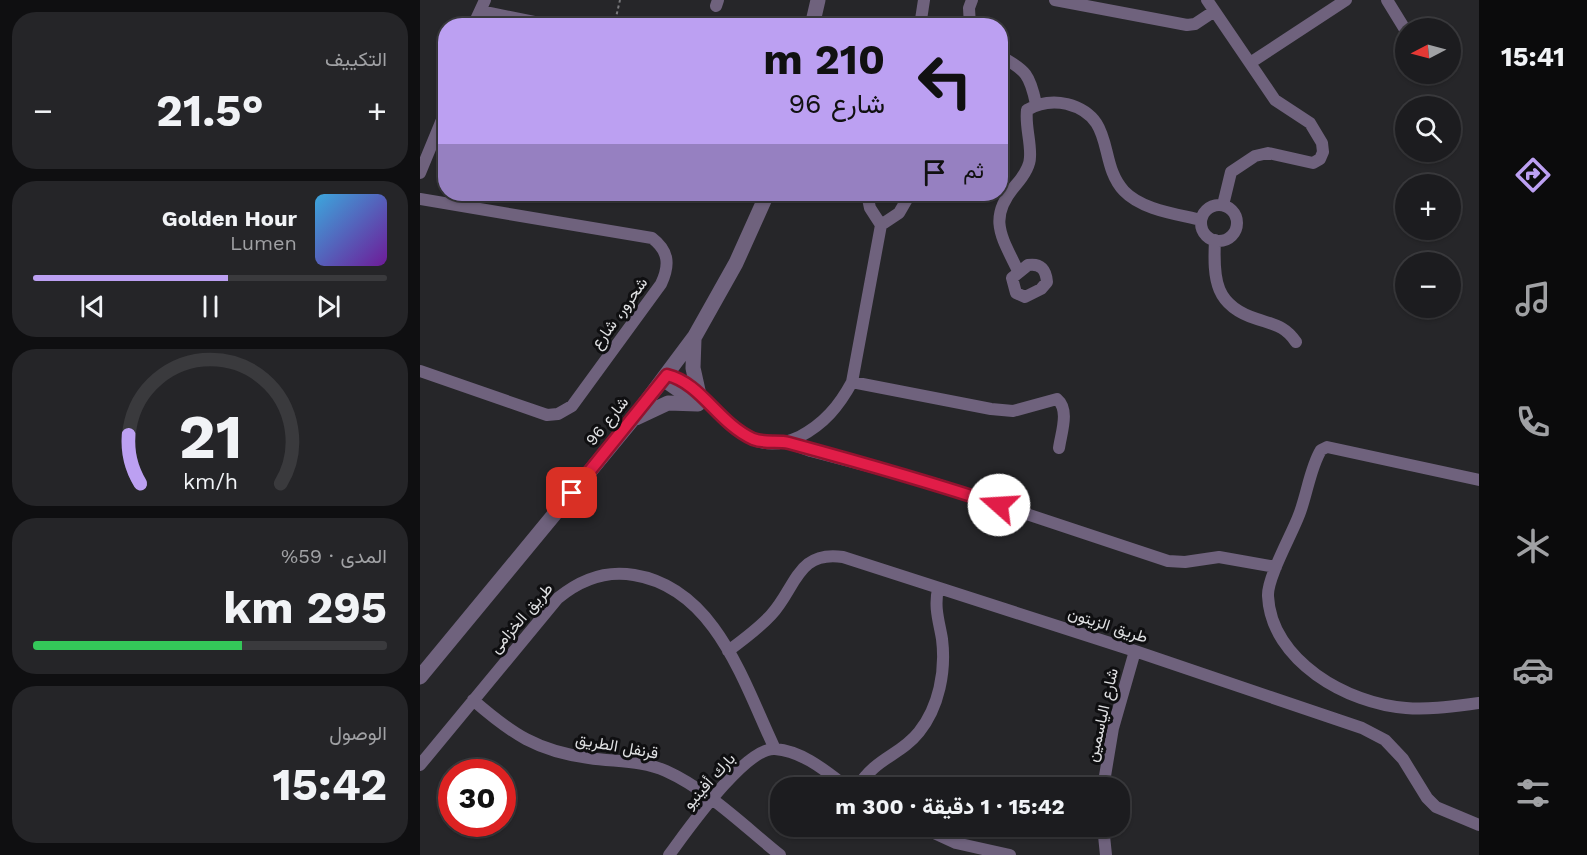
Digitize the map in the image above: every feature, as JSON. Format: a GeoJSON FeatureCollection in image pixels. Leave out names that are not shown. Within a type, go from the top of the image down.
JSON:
{"type":"FeatureCollection","features":[{"type":"Feature","properties":{"kind":"street"},"geometry":{"type":"LineString","coordinates":[[814,18],[818,0]]}},
{"type":"Feature","properties":{"kind":"street"},"geometry":{"type":"LineString","coordinates":[[921,18],[924,0]]}},
{"type":"Feature","properties":{"kind":"street"},"geometry":{"type":"LineString","coordinates":[[970,18],[969,8],[972,0]]}},
{"type":"Feature","properties":{"kind":"street"},"geometry":{"type":"LineString","coordinates":[[1055,0],[1187,25],[1195,24],[1213,12]]}},
{"type":"Feature","properties":{"kind":"street"},"geometry":{"type":"LineString","coordinates":[[1207,0],[1275,100],[1310,123],[1322,143],[1323,152],[1320,159],[1312,163],[1268,153],[1244,161],[1231,172],[1224,205]]}},
{"type":"Feature","properties":{"kind":"street"},"geometry":{"type":"LineString","coordinates":[[1250,63],[1346,0]]}},
{"type":"Feature","properties":{"kind":"street"},"geometry":{"type":"LineString","coordinates":[[1386,0],[1398,18]]}},
{"type":"Feature","properties":{"kind":"street"},"geometry":{"type":"LineString","coordinates":[[482,5],[527,18]]}},
{"type":"Feature","properties":{"kind":"street"},"geometry":{"type":"LineString","coordinates":[[1008,61],[1024,70],[1031,81],[1036,104]]}},
{"type":"Feature","properties":{"kind":"street"},"geometry":{"type":"LineString","coordinates":[[1008,185],[1026,169],[1030,157],[1027,110],[1036,104],[1064,104],[1079,108],[1100,126],[1113,172],[1124,191],[1140,202],[1201,219]]}},
{"type":"Feature","properties":{"kind":"street"},"geometry":{"type":"LineString","coordinates":[[420,173],[438,129]]}},
{"type":"Feature","properties":{"kind":"street","name":"شحرور، شارع"},"geometry":{"type":"LineString","coordinates":[[420,199],[652,238],[662,246],[668,261],[667,272],[661,284],[573,406],[558,414],[547,415],[420,371]]}},
{"type":"Feature","properties":{"kind":"street","name":"شارع 96"},"geometry":{"type":"LineString","coordinates":[[420,677],[633,419],[695,336],[736,263],[764,201]]}},
{"type":"Feature","properties":{"kind":"street"},"geometry":{"type":"LineString","coordinates":[[664,377],[688,383],[703,402],[742,433],[770,444],[786,442],[812,430],[829,417],[852,382],[881,225],[870,208],[868,201]]}},
{"type":"Feature","properties":{"kind":"street"},"geometry":{"type":"LineString","coordinates":[[881,225],[899,213],[906,201]]}},
{"type":"Feature","properties":{"kind":"street"},"geometry":{"type":"LineString","coordinates":[[1002,201],[998,224],[1018,271]]}},
{"type":"Feature","properties":{"kind":"street"},"geometry":{"type":"LineString","coordinates":[[1224,205],[1236,216],[1236,227],[1226,240],[1215,240],[1204,233],[1201,219],[1209,207],[1224,205]]}},
{"type":"Feature","properties":{"kind":"street"},"geometry":{"type":"LineString","coordinates":[[1215,240],[1217,284],[1222,298],[1242,314],[1288,330],[1296,342]]}},
{"type":"Feature","properties":{"kind":"street"},"geometry":{"type":"LineString","coordinates":[[695,336],[693,368],[703,402]]}},
{"type":"Feature","properties":{"kind":"street"},"geometry":{"type":"LineString","coordinates":[[852,382],[991,409],[1014,411],[1057,399],[1062,403],[1064,413],[1059,448]]}},
{"type":"Feature","properties":{"kind":"street"},"geometry":{"type":"LineString","coordinates":[[633,419],[668,403],[703,402]]}},
{"type":"Feature","properties":{"kind":"street"},"geometry":{"type":"LineString","coordinates":[[786,442],[811,451],[936,484],[1168,561],[1185,562],[1219,557],[1276,567]]}},
{"type":"Feature","properties":{"kind":"street"},"geometry":{"type":"LineString","coordinates":[[1479,480],[1327,447],[1318,455],[1307,496],[1267,593],[1272,620],[1302,663],[1334,686],[1361,699],[1406,708],[1479,703]]}},
{"type":"Feature","properties":{"kind":"street","name":"طريق الزيتون"},"geometry":{"type":"LineString","coordinates":[[728,651],[771,616],[800,572],[816,558],[829,555],[843,557],[1135,651],[1370,732],[1385,740],[1403,759],[1427,798],[1436,807],[1479,825]]}},
{"type":"Feature","properties":{"kind":"street","name":"طريق الخزامى"},"geometry":{"type":"LineString","coordinates":[[420,765],[558,598],[579,584],[602,576],[621,574],[641,576],[680,593],[708,619],[728,651],[775,749]]}},
{"type":"Feature","properties":{"kind":"street"},"geometry":{"type":"LineString","coordinates":[[865,777],[872,767],[918,734],[934,705],[943,664],[942,641],[936,612],[938,589]]}},
{"type":"Feature","properties":{"kind":"street","name":"شارع الياسمين"},"geometry":{"type":"LineString","coordinates":[[1105,777],[1113,728],[1135,651]]}},
{"type":"Feature","properties":{"kind":"street","name":"قرنفل الطريق"},"geometry":{"type":"LineString","coordinates":[[473,700],[518,737],[571,755],[651,766],[682,780],[780,855]]}},
{"type":"Feature","properties":{"kind":"street"},"geometry":{"type":"LineString","coordinates":[[775,749],[806,758],[833,777]]}},
{"type":"Feature","properties":{"kind":"street","name":"بارك أفينيو"},"geometry":{"type":"LineString","coordinates":[[669,855],[711,801],[749,761],[761,751],[775,749]]}},
{"type":"Feature","properties":{"kind":"street"},"geometry":{"type":"LineString","coordinates":[[943,837],[956,843],[1010,855]]}},
{"type":"Feature","properties":{"kind":"street"},"geometry":{"type":"LineString","coordinates":[[1104,837],[1106,855]]}},
{"type":"Feature","properties":{"kind":"path"},"geometry":{"type":"LineString","coordinates":[[616,18],[620,0]]}},
{"type":"Feature","properties":{"kind":"route"},"geometry":{"type":"LineString","coordinates":[[572,493],[667,375],[683,379],[726,422],[755,440],[770,444],[786,442],[811,451],[936,484],[999,505]]}}]}
